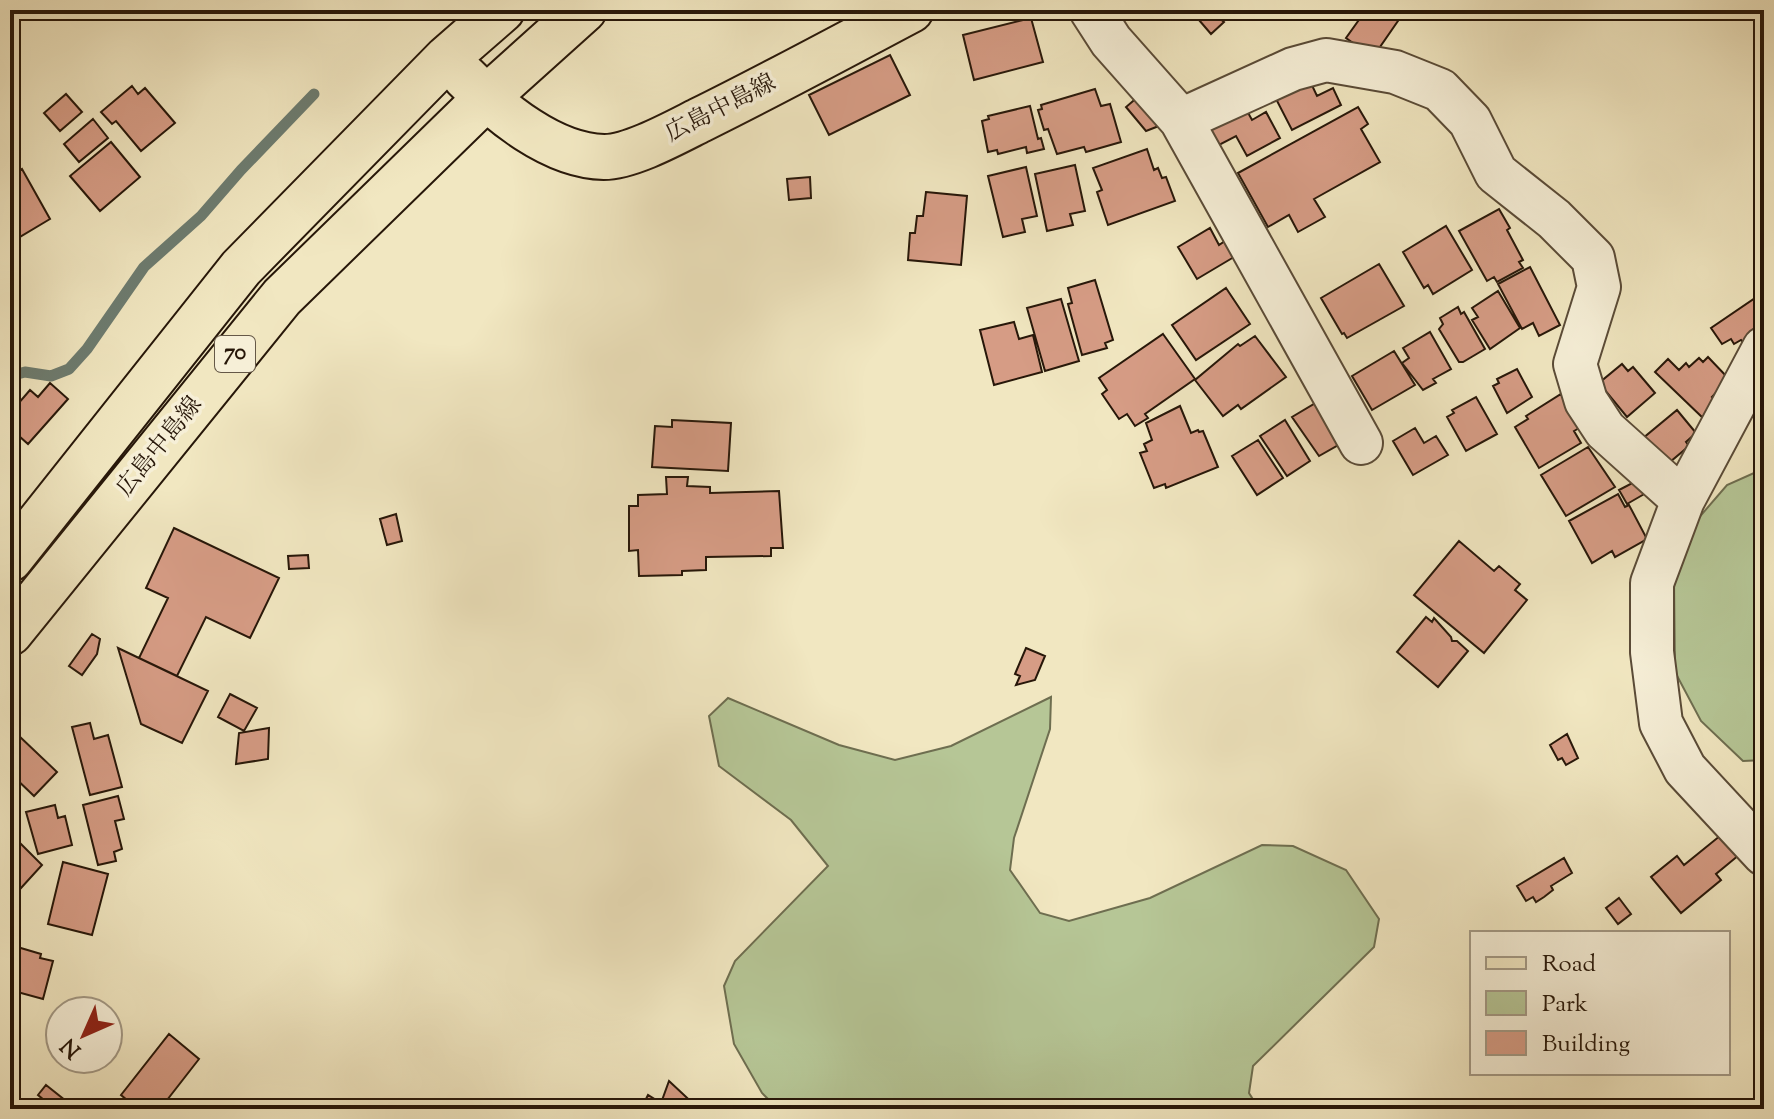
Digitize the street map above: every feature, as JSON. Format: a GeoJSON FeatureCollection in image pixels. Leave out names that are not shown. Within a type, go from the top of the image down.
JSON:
{"type":"FeatureCollection","features":[{"type":"Feature","properties":{"kind":"main road","name":"広島中島線"},"geometry":{"type":"LineString","coordinates":[[13,551],[241,268],[447,58],[502,10]]}},
{"type":"Feature","properties":{"kind":"main road","name":"広島中島線"},"geometry":{"type":"LineString","coordinates":[[10,633],[282,297],[486,98],[584,10]]}},
{"type":"Feature","properties":{"kind":"main road","name":"広島中島線"},"geometry":{"type":"LineString","coordinates":[[447,58],[486,98],[535,133],[576,153],[608,157],[657,142],[911,10]]}},
{"type":"Feature","properties":{"kind":"street"},"geometry":{"type":"LineString","coordinates":[[1091,10],[1111,41],[1181,120],[1361,443]]}},
{"type":"Feature","properties":{"kind":"street"},"geometry":{"type":"LineString","coordinates":[[1181,120],[1293,69],[1326,60],[1395,72],[1440,90],[1470,121],[1496,173],[1554,219],[1593,258],[1599,287],[1575,364],[1586,401],[1605,430],[1683,500]]}},
{"type":"Feature","properties":{"kind":"street"},"geometry":{"type":"LineString","coordinates":[[1764,348],[1683,500],[1652,583],[1652,652],[1661,723],[1685,769],[1764,854]]}},
{"type":"Feature","properties":{"kind":"green space"},"geometry":{"type":"Polygon","coordinates":[[[1764,472],[1764,760],[1743,761],[1701,721],[1675,672],[1674,581],[1690,528],[1727,485],[1764,472]]]}},
{"type":"Feature","properties":{"kind":"green space"},"geometry":{"type":"Polygon","coordinates":[[[1051,697],[1050,729],[1014,838],[1010,870],[1040,913],[1069,921],[1150,898],[1262,845],[1293,846],[1346,870],[1379,919],[1374,947],[1253,1066],[1249,1093],[1259,1109],[778,1109],[762,1093],[734,1044],[724,986],[735,961],[828,866],[791,820],[719,766],[709,716],[728,698],[839,745],[895,760],[951,746],[1051,697]]]}},
{"type":"Feature","properties":{"kind":"building"},"geometry":{"type":"Polygon","coordinates":[[[818,10],[841,10],[824,20],[818,10]]]}},
{"type":"Feature","properties":{"kind":"building"},"geometry":{"type":"Polygon","coordinates":[[[1210,10],[1224,22],[1211,34],[1199,20],[1210,10]]]}},
{"type":"Feature","properties":{"kind":"building"},"geometry":{"type":"Polygon","coordinates":[[[1366,10],[1389,10],[1400,18],[1373,57],[1346,38],[1366,10]]]}},
{"type":"Feature","properties":{"kind":"building"},"geometry":{"type":"Polygon","coordinates":[[[1031,18],[1043,62],[974,80],[963,35],[1031,18]]]}},
{"type":"Feature","properties":{"kind":"building"},"geometry":{"type":"Polygon","coordinates":[[[890,55],[910,95],[829,135],[809,95],[890,55]]]}},
{"type":"Feature","properties":{"kind":"building"},"geometry":{"type":"Polygon","coordinates":[[[1309,79],[1317,96],[1333,88],[1341,105],[1292,130],[1275,97],[1309,79]]]}},
{"type":"Feature","properties":{"kind":"building"},"geometry":{"type":"Polygon","coordinates":[[[132,86],[138,94],[145,88],[175,123],[141,151],[116,121],[112,124],[101,112],[132,86]]]}},
{"type":"Feature","properties":{"kind":"building"},"geometry":{"type":"Polygon","coordinates":[[[1095,89],[1101,106],[1110,104],[1121,142],[1086,152],[1084,147],[1057,154],[1048,129],[1044,130],[1038,110],[1042,109],[1041,105],[1095,89]]]}},
{"type":"Feature","properties":{"kind":"building"},"geometry":{"type":"Polygon","coordinates":[[[66,94],[82,112],[60,131],[44,113],[66,94]]]}},
{"type":"Feature","properties":{"kind":"building"},"geometry":{"type":"Polygon","coordinates":[[[1139,96],[1164,124],[1146,131],[1126,107],[1139,96]]]}},
{"type":"Feature","properties":{"kind":"building"},"geometry":{"type":"Polygon","coordinates":[[[1030,106],[1038,139],[1041,138],[1044,149],[1027,153],[1026,147],[998,154],[997,150],[988,152],[982,121],[989,119],[988,116],[1030,106]]]}},
{"type":"Feature","properties":{"kind":"building"},"geometry":{"type":"Polygon","coordinates":[[[1358,107],[1368,124],[1361,129],[1380,162],[1314,199],[1325,217],[1298,232],[1289,215],[1268,227],[1238,173],[1358,107]]]}},
{"type":"Feature","properties":{"kind":"building"},"geometry":{"type":"Polygon","coordinates":[[[1246,109],[1252,120],[1266,112],[1280,138],[1247,156],[1236,136],[1219,145],[1209,129],[1246,109]]]}},
{"type":"Feature","properties":{"kind":"building"},"geometry":{"type":"Polygon","coordinates":[[[93,119],[108,138],[79,162],[64,144],[93,119]]]}},
{"type":"Feature","properties":{"kind":"building"},"geometry":{"type":"Polygon","coordinates":[[[111,142],[140,177],[100,211],[70,176],[111,142]]]}},
{"type":"Feature","properties":{"kind":"building"},"geometry":{"type":"Polygon","coordinates":[[[1147,149],[1154,170],[1158,168],[1162,178],[1166,177],[1175,201],[1108,225],[1097,192],[1102,190],[1093,168],[1147,149]]]}},
{"type":"Feature","properties":{"kind":"building"},"geometry":{"type":"Polygon","coordinates":[[[1075,165],[1085,211],[1070,214],[1073,225],[1047,231],[1035,174],[1075,165]]]}},
{"type":"Feature","properties":{"kind":"building"},"geometry":{"type":"Polygon","coordinates":[[[1026,167],[1037,216],[1022,219],[1025,232],[1003,237],[988,176],[1026,167]]]}},
{"type":"Feature","properties":{"kind":"building"},"geometry":{"type":"Polygon","coordinates":[[[22,169],[50,219],[18,238],[10,224],[10,176],[22,169]]]}},
{"type":"Feature","properties":{"kind":"building"},"geometry":{"type":"Polygon","coordinates":[[[810,177],[811,198],[789,200],[787,179],[810,177]]]}},
{"type":"Feature","properties":{"kind":"building"},"geometry":{"type":"Polygon","coordinates":[[[926,192],[967,196],[961,265],[908,260],[910,233],[915,233],[917,216],[923,216],[926,192]]]}},
{"type":"Feature","properties":{"kind":"building"},"geometry":{"type":"Polygon","coordinates":[[[1499,209],[1510,228],[1507,230],[1523,260],[1519,262],[1523,268],[1497,282],[1494,277],[1487,281],[1459,231],[1499,209]]]}},
{"type":"Feature","properties":{"kind":"building"},"geometry":{"type":"Polygon","coordinates":[[[1446,226],[1472,270],[1433,294],[1428,285],[1424,288],[1403,252],[1446,226]]]}},
{"type":"Feature","properties":{"kind":"building"},"geometry":{"type":"Polygon","coordinates":[[[1210,228],[1219,245],[1225,241],[1234,257],[1197,279],[1178,247],[1210,228]]]}},
{"type":"Feature","properties":{"kind":"building"},"geometry":{"type":"Polygon","coordinates":[[[1379,264],[1404,306],[1347,338],[1321,298],[1379,264]]]}},
{"type":"Feature","properties":{"kind":"building"},"geometry":{"type":"Polygon","coordinates":[[[1530,267],[1560,325],[1539,336],[1533,323],[1522,329],[1498,284],[1530,267]]]}},
{"type":"Feature","properties":{"kind":"building"},"geometry":{"type":"Polygon","coordinates":[[[1095,280],[1113,340],[1105,343],[1107,348],[1082,355],[1068,304],[1072,303],[1068,288],[1095,280]]]}},
{"type":"Feature","properties":{"kind":"building"},"geometry":{"type":"Polygon","coordinates":[[[1226,288],[1250,324],[1196,360],[1172,325],[1226,288]]]}},
{"type":"Feature","properties":{"kind":"building"},"geometry":{"type":"Polygon","coordinates":[[[1498,291],[1520,328],[1490,349],[1472,320],[1478,317],[1472,308],[1498,291]]]}},
{"type":"Feature","properties":{"kind":"building"},"geometry":{"type":"Polygon","coordinates":[[[1764,292],[1764,328],[1743,342],[1734,344],[1731,339],[1722,344],[1711,328],[1764,292]]]}},
{"type":"Feature","properties":{"kind":"building"},"geometry":{"type":"Polygon","coordinates":[[[1061,299],[1079,361],[1045,371],[1027,308],[1061,299]]]}},
{"type":"Feature","properties":{"kind":"building"},"geometry":{"type":"Polygon","coordinates":[[[1458,307],[1485,349],[1463,362],[1459,362],[1439,329],[1443,324],[1440,318],[1458,307]]]}},
{"type":"Feature","properties":{"kind":"building"},"geometry":{"type":"Polygon","coordinates":[[[1014,322],[1019,339],[1033,335],[1042,372],[994,385],[980,330],[1014,322]]]}},
{"type":"Feature","properties":{"kind":"building"},"geometry":{"type":"Polygon","coordinates":[[[1430,332],[1451,369],[1433,379],[1436,383],[1423,390],[1402,363],[1409,358],[1403,348],[1430,332]]]}},
{"type":"Feature","properties":{"kind":"building"},"geometry":{"type":"Polygon","coordinates":[[[1163,334],[1195,379],[1145,414],[1148,418],[1135,426],[1127,414],[1119,419],[1102,394],[1107,390],[1099,378],[1163,334]]]}},
{"type":"Feature","properties":{"kind":"building"},"geometry":{"type":"Polygon","coordinates":[[[1255,336],[1286,377],[1241,409],[1238,405],[1223,416],[1195,380],[1238,344],[1240,346],[1255,336]]]}},
{"type":"Feature","properties":{"kind":"building"},"geometry":{"type":"Polygon","coordinates":[[[1394,351],[1415,385],[1372,410],[1352,376],[1394,351]]]}},
{"type":"Feature","properties":{"kind":"building"},"geometry":{"type":"Polygon","coordinates":[[[1708,357],[1729,379],[1712,397],[1719,403],[1704,419],[1655,372],[1668,359],[1679,370],[1686,363],[1689,367],[1699,358],[1703,362],[1708,357]]]}},
{"type":"Feature","properties":{"kind":"building"},"geometry":{"type":"Polygon","coordinates":[[[1622,364],[1628,371],[1633,367],[1655,393],[1627,417],[1599,383],[1622,364]]]}},
{"type":"Feature","properties":{"kind":"building"},"geometry":{"type":"Polygon","coordinates":[[[1517,369],[1532,397],[1507,413],[1493,386],[1499,383],[1497,379],[1517,369]]]}},
{"type":"Feature","properties":{"kind":"building"},"geometry":{"type":"Polygon","coordinates":[[[50,383],[68,399],[28,444],[10,428],[10,413],[30,390],[38,397],[50,383]]]}},
{"type":"Feature","properties":{"kind":"building"},"geometry":{"type":"Polygon","coordinates":[[[1561,394],[1581,427],[1574,431],[1581,443],[1539,468],[1515,427],[1528,419],[1526,416],[1561,394]]]}},
{"type":"Feature","properties":{"kind":"building"},"geometry":{"type":"Polygon","coordinates":[[[1476,397],[1497,434],[1466,451],[1447,417],[1454,413],[1452,410],[1476,397]]]}},
{"type":"Feature","properties":{"kind":"building"},"geometry":{"type":"Polygon","coordinates":[[[1319,401],[1340,444],[1319,456],[1292,417],[1319,401]]]}},
{"type":"Feature","properties":{"kind":"building"},"geometry":{"type":"Polygon","coordinates":[[[1180,406],[1191,433],[1203,431],[1218,467],[1166,488],[1165,484],[1154,488],[1140,453],[1147,451],[1144,444],[1152,440],[1146,423],[1180,406]]]}},
{"type":"Feature","properties":{"kind":"building"},"geometry":{"type":"Polygon","coordinates":[[[1677,410],[1696,433],[1686,442],[1689,446],[1664,467],[1642,439],[1677,410]]]}},
{"type":"Feature","properties":{"kind":"building"},"geometry":{"type":"Polygon","coordinates":[[[672,420],[731,423],[728,471],[652,467],[655,426],[672,427],[672,420]]]}},
{"type":"Feature","properties":{"kind":"building"},"geometry":{"type":"Polygon","coordinates":[[[1285,420],[1310,461],[1287,476],[1260,436],[1285,420]]]}},
{"type":"Feature","properties":{"kind":"building"},"geometry":{"type":"Polygon","coordinates":[[[1415,428],[1424,443],[1436,436],[1448,455],[1413,475],[1393,441],[1415,428]]]}},
{"type":"Feature","properties":{"kind":"building"},"geometry":{"type":"Polygon","coordinates":[[[1258,440],[1283,478],[1257,495],[1232,456],[1258,440]]]}},
{"type":"Feature","properties":{"kind":"building"},"geometry":{"type":"Polygon","coordinates":[[[1588,447],[1615,487],[1566,516],[1541,475],[1588,447]]]}},
{"type":"Feature","properties":{"kind":"building"},"geometry":{"type":"Polygon","coordinates":[[[666,477],[688,477],[687,486],[710,487],[710,493],[779,491],[783,548],[771,548],[771,556],[706,557],[706,570],[682,571],[682,575],[639,576],[638,550],[629,551],[629,506],[638,506],[638,495],[667,494],[666,477]]]}},
{"type":"Feature","properties":{"kind":"building"},"geometry":{"type":"Polygon","coordinates":[[[1638,480],[1646,493],[1627,504],[1619,490],[1638,480]]]}},
{"type":"Feature","properties":{"kind":"building"},"geometry":{"type":"Polygon","coordinates":[[[1618,494],[1625,507],[1629,505],[1647,539],[1615,557],[1612,551],[1592,563],[1569,521],[1618,494]]]}},
{"type":"Feature","properties":{"kind":"building"},"geometry":{"type":"Polygon","coordinates":[[[396,514],[402,541],[387,545],[380,519],[396,514]]]}},
{"type":"Feature","properties":{"kind":"building"},"geometry":{"type":"Polygon","coordinates":[[[174,528],[279,578],[250,638],[206,617],[177,676],[139,658],[168,598],[146,588],[174,528]]]}},
{"type":"Feature","properties":{"kind":"building"},"geometry":{"type":"Polygon","coordinates":[[[1459,541],[1494,571],[1499,566],[1520,584],[1515,590],[1527,600],[1484,653],[1414,595],[1459,541]]]}},
{"type":"Feature","properties":{"kind":"building"},"geometry":{"type":"Polygon","coordinates":[[[308,555],[309,568],[289,569],[288,556],[308,555]]]}},
{"type":"Feature","properties":{"kind":"building"},"geometry":{"type":"Polygon","coordinates":[[[1426,617],[1432,622],[1434,618],[1452,641],[1457,641],[1468,651],[1438,687],[1397,652],[1426,617]]]}},
{"type":"Feature","properties":{"kind":"building"},"geometry":{"type":"Polygon","coordinates":[[[92,634],[100,639],[97,654],[82,675],[69,666],[92,634]]]}},
{"type":"Feature","properties":{"kind":"building"},"geometry":{"type":"Polygon","coordinates":[[[118,648],[208,691],[182,743],[141,724],[118,648]]]}},
{"type":"Feature","properties":{"kind":"building"},"geometry":{"type":"Polygon","coordinates":[[[1026,648],[1045,656],[1035,680],[1016,685],[1020,676],[1015,674],[1026,648]]]}},
{"type":"Feature","properties":{"kind":"building"},"geometry":{"type":"Polygon","coordinates":[[[230,694],[257,708],[244,731],[218,717],[230,694]]]}},
{"type":"Feature","properties":{"kind":"building"},"geometry":{"type":"Polygon","coordinates":[[[90,723],[94,739],[108,735],[122,787],[90,795],[72,727],[90,723]]]}},
{"type":"Feature","properties":{"kind":"building"},"geometry":{"type":"Polygon","coordinates":[[[269,728],[268,759],[236,764],[239,733],[269,728]]]}},
{"type":"Feature","properties":{"kind":"building"},"geometry":{"type":"Polygon","coordinates":[[[1567,734],[1578,758],[1566,765],[1562,758],[1558,760],[1550,745],[1567,734]]]}},
{"type":"Feature","properties":{"kind":"building"},"geometry":{"type":"Polygon","coordinates":[[[18,735],[57,772],[34,796],[10,773],[10,744],[18,735]]]}},
{"type":"Feature","properties":{"kind":"building"},"geometry":{"type":"Polygon","coordinates":[[[118,796],[124,819],[115,821],[122,849],[114,852],[116,861],[98,865],[83,805],[118,796]]]}},
{"type":"Feature","properties":{"kind":"building"},"geometry":{"type":"Polygon","coordinates":[[[55,805],[58,818],[65,816],[72,845],[38,854],[26,812],[55,805]]]}},
{"type":"Feature","properties":{"kind":"building"},"geometry":{"type":"Polygon","coordinates":[[[10,833],[42,865],[11,899],[10,898],[10,833]]]}},
{"type":"Feature","properties":{"kind":"building"},"geometry":{"type":"Polygon","coordinates":[[[1721,835],[1739,855],[1716,874],[1721,880],[1681,913],[1651,877],[1677,856],[1684,865],[1721,835]]]}},
{"type":"Feature","properties":{"kind":"building"},"geometry":{"type":"Polygon","coordinates":[[[1564,858],[1572,873],[1551,886],[1553,890],[1536,902],[1533,897],[1526,901],[1517,886],[1564,858]]]}},
{"type":"Feature","properties":{"kind":"building"},"geometry":{"type":"Polygon","coordinates":[[[63,862],[108,874],[92,935],[48,924],[63,862]]]}},
{"type":"Feature","properties":{"kind":"building"},"geometry":{"type":"Polygon","coordinates":[[[1619,898],[1631,914],[1618,924],[1606,908],[1619,898]]]}},
{"type":"Feature","properties":{"kind":"building"},"geometry":{"type":"Polygon","coordinates":[[[14,946],[41,954],[40,958],[53,961],[43,999],[10,990],[10,948],[14,946]]]}},
{"type":"Feature","properties":{"kind":"building"},"geometry":{"type":"Polygon","coordinates":[[[169,1034],[199,1059],[160,1109],[138,1109],[121,1095],[169,1034]]]}},
{"type":"Feature","properties":{"kind":"building"},"geometry":{"type":"Polygon","coordinates":[[[669,1081],[699,1109],[641,1109],[648,1095],[661,1103],[669,1081]]]}},
{"type":"Feature","properties":{"kind":"building"},"geometry":{"type":"Polygon","coordinates":[[[46,1085],[66,1101],[59,1109],[38,1095],[46,1085]]]}},
{"type":"Feature","properties":{"kind":"waterway"},"geometry":{"type":"LineString","coordinates":[[10,376],[25,372],[51,376],[69,369],[87,349],[144,267],[201,216],[314,94]]}}]}
